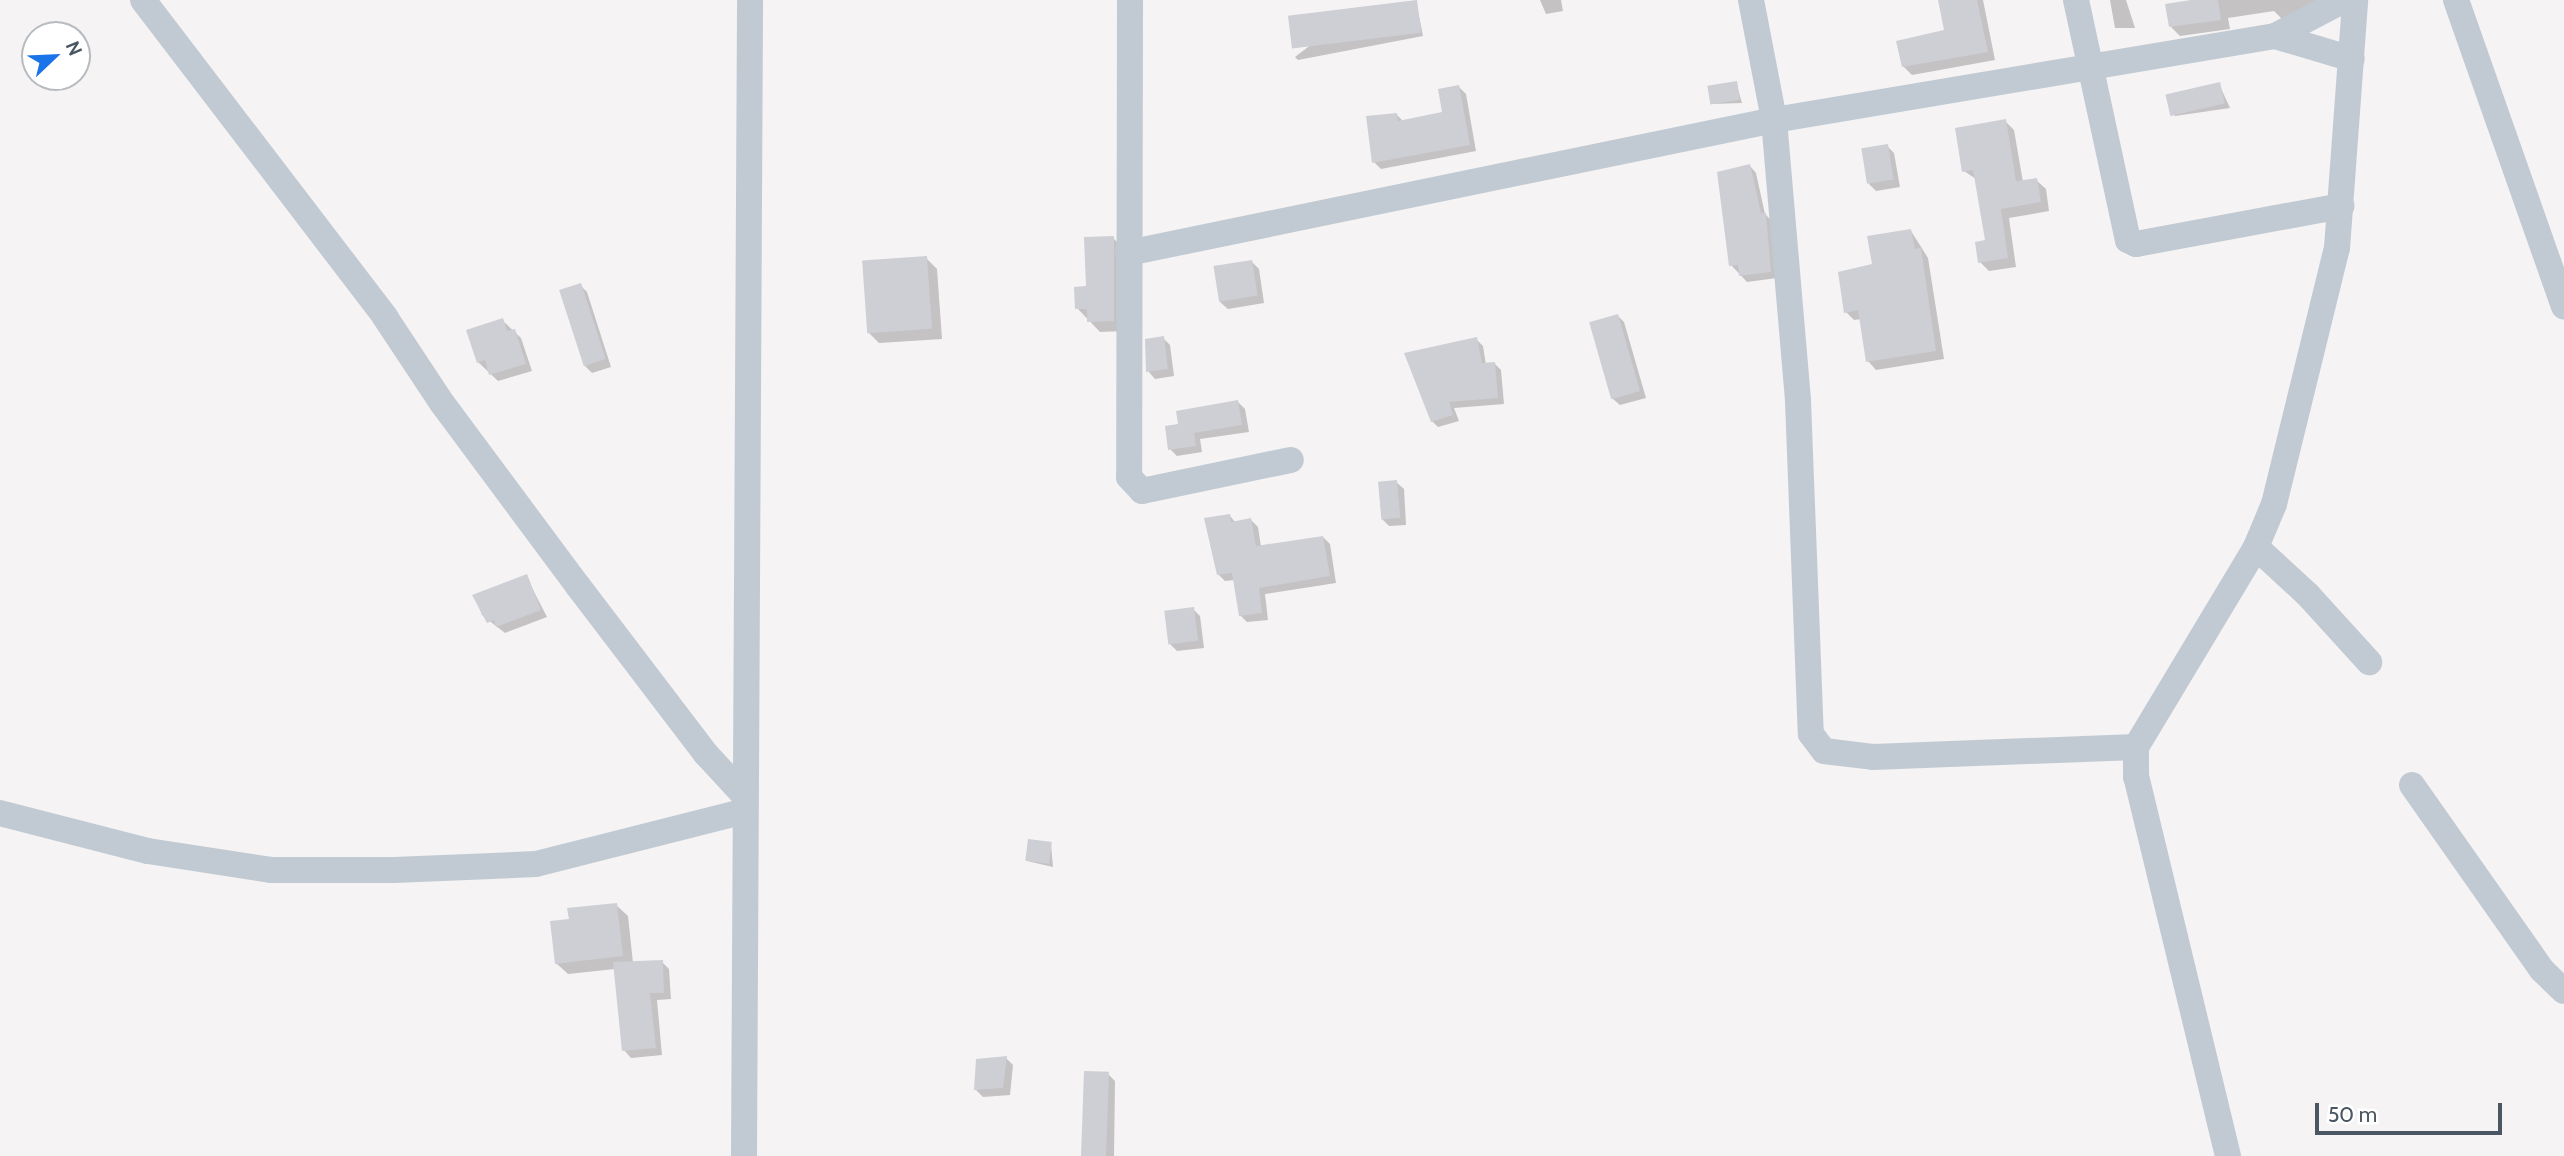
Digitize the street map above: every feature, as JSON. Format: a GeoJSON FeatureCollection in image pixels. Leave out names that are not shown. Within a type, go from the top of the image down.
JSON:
{"type":"FeatureCollection","features":[{"type":"Feature","properties":{"kind":"street"},"geometry":{"type":"LineString","coordinates":[[143,0],[385,317],[442,403],[743,803]]}},
{"type":"Feature","properties":{"kind":"street"},"geometry":{"type":"LineString","coordinates":[[744,1156],[743,803],[750,0]]}},
{"type":"Feature","properties":{"kind":"street"},"geometry":{"type":"LineString","coordinates":[[1130,0],[1125,461],[1133,484],[1142,491],[1291,460]]}},
{"type":"Feature","properties":{"kind":"street"},"geometry":{"type":"LineString","coordinates":[[1751,0],[1774,120],[1798,401],[1811,734],[1824,751],[1874,757],[2136,747]]}},
{"type":"Feature","properties":{"kind":"street"},"geometry":{"type":"LineString","coordinates":[[2076,0],[2087,67],[2128,240],[2136,244],[2342,206]]}},
{"type":"Feature","properties":{"kind":"street"},"geometry":{"type":"LineString","coordinates":[[1128,253],[1774,120],[2275,36],[2344,0]]}},
{"type":"Feature","properties":{"kind":"street"},"geometry":{"type":"LineString","coordinates":[[2228,1156],[2136,777],[2136,747],[2256,547],[2274,504],[2337,248],[2356,0]]}},
{"type":"Feature","properties":{"kind":"street"},"geometry":{"type":"LineString","coordinates":[[2456,0],[2564,307]]}},
{"type":"Feature","properties":{"kind":"street"},"geometry":{"type":"LineString","coordinates":[[2275,36],[2353,59]]}},
{"type":"Feature","properties":{"kind":"street"},"geometry":{"type":"LineString","coordinates":[[2256,547],[2308,595],[2369,662]]}},
{"type":"Feature","properties":{"kind":"street"},"geometry":{"type":"LineString","coordinates":[[2412,785],[2542,970],[2564,991]]}},
{"type":"Feature","properties":{"kind":"street"},"geometry":{"type":"LineString","coordinates":[[0,813],[148,851],[271,870],[394,870],[536,864],[743,803]]}},
{"type":"Feature","properties":{"kind":"building"},"geometry":{"type":"Polygon","coordinates":[[[1417,0],[1421,33],[1292,49],[1288,16],[1417,0]]]}},
{"type":"Feature","properties":{"kind":"building"},"geometry":{"type":"Polygon","coordinates":[[[1938,0],[1977,0],[1988,52],[1902,67],[1896,41],[1944,30],[1938,0]]]}},
{"type":"Feature","properties":{"kind":"building"},"geometry":{"type":"Polygon","coordinates":[[[2218,0],[2221,20],[2169,27],[2165,4],[2218,0]]]}},
{"type":"Feature","properties":{"kind":"building"},"geometry":{"type":"Polygon","coordinates":[[[1737,81],[1740,100],[1710,104],[1707,86],[1737,81]]]}},
{"type":"Feature","properties":{"kind":"building"},"geometry":{"type":"Polygon","coordinates":[[[2220,82],[2225,103],[2170,116],[2165,95],[2220,82]]]}},
{"type":"Feature","properties":{"kind":"building"},"geometry":{"type":"Polygon","coordinates":[[[1459,85],[1470,145],[1372,163],[1366,116],[1397,113],[1398,121],[1442,112],[1438,89],[1459,85]]]}},
{"type":"Feature","properties":{"kind":"building"},"geometry":{"type":"Polygon","coordinates":[[[2006,119],[2016,181],[2037,178],[2041,202],[2001,209],[2008,258],[1978,263],[1975,242],[1985,240],[1973,170],[1962,172],[1955,128],[2006,119]]]}},
{"type":"Feature","properties":{"kind":"building"},"geometry":{"type":"Polygon","coordinates":[[[1888,144],[1894,180],[1867,184],[1861,148],[1888,144]]]}},
{"type":"Feature","properties":{"kind":"building"},"geometry":{"type":"Polygon","coordinates":[[[1750,164],[1761,213],[1766,213],[1771,272],[1739,276],[1738,265],[1729,266],[1717,172],[1750,164]]]}},
{"type":"Feature","properties":{"kind":"building"},"geometry":{"type":"Polygon","coordinates":[[[1911,229],[1915,249],[1921,248],[1936,351],[1866,362],[1858,310],[1844,313],[1838,272],[1872,264],[1867,236],[1911,229]]]}},
{"type":"Feature","properties":{"kind":"building"},"geometry":{"type":"Polygon","coordinates":[[[1114,236],[1114,321],[1087,322],[1087,309],[1075,309],[1074,287],[1086,286],[1084,237],[1114,236]]]}},
{"type":"Feature","properties":{"kind":"building"},"geometry":{"type":"Polygon","coordinates":[[[927,256],[932,329],[867,333],[862,261],[927,256]]]}},
{"type":"Feature","properties":{"kind":"building"},"geometry":{"type":"Polygon","coordinates":[[[1252,260],[1258,296],[1219,302],[1213,266],[1252,260]]]}},
{"type":"Feature","properties":{"kind":"building"},"geometry":{"type":"Polygon","coordinates":[[[581,283],[606,359],[584,366],[559,290],[581,283]]]}},
{"type":"Feature","properties":{"kind":"building"},"geometry":{"type":"Polygon","coordinates":[[[1618,314],[1640,391],[1611,399],[1589,322],[1618,314]]]}},
{"type":"Feature","properties":{"kind":"building"},"geometry":{"type":"Polygon","coordinates":[[[503,318],[507,331],[515,329],[526,364],[489,375],[485,360],[477,363],[466,330],[503,318]]]}},
{"type":"Feature","properties":{"kind":"building"},"geometry":{"type":"Polygon","coordinates":[[[1164,336],[1168,369],[1146,372],[1145,339],[1164,336]]]}},
{"type":"Feature","properties":{"kind":"building"},"geometry":{"type":"Polygon","coordinates":[[[1477,337],[1482,363],[1495,362],[1498,398],[1449,402],[1453,415],[1431,422],[1404,353],[1477,337]]]}},
{"type":"Feature","properties":{"kind":"building"},"geometry":{"type":"Polygon","coordinates":[[[1238,400],[1242,425],[1194,433],[1196,446],[1168,450],[1165,426],[1178,424],[1176,411],[1238,400]]]}},
{"type":"Feature","properties":{"kind":"building"},"geometry":{"type":"Polygon","coordinates":[[[1397,480],[1400,518],[1381,520],[1378,482],[1397,480]]]}},
{"type":"Feature","properties":{"kind":"building"},"geometry":{"type":"Polygon","coordinates":[[[1230,514],[1231,522],[1251,518],[1256,546],[1323,536],[1330,576],[1259,588],[1262,613],[1239,616],[1232,573],[1217,575],[1204,518],[1230,514]]]}},
{"type":"Feature","properties":{"kind":"building"},"geometry":{"type":"Polygon","coordinates":[[[527,574],[541,610],[496,627],[494,620],[487,623],[472,595],[527,574]]]}},
{"type":"Feature","properties":{"kind":"building"},"geometry":{"type":"Polygon","coordinates":[[[1194,607],[1198,641],[1168,644],[1164,611],[1194,607]]]}},
{"type":"Feature","properties":{"kind":"building"},"geometry":{"type":"Polygon","coordinates":[[[1028,839],[1052,842],[1049,864],[1025,861],[1028,839]]]}},
{"type":"Feature","properties":{"kind":"building"},"geometry":{"type":"Polygon","coordinates":[[[617,903],[623,956],[555,964],[550,921],[569,919],[567,908],[617,903]]]}},
{"type":"Feature","properties":{"kind":"building"},"geometry":{"type":"Polygon","coordinates":[[[663,960],[664,993],[650,993],[656,1048],[622,1051],[613,962],[663,960]]]}},
{"type":"Feature","properties":{"kind":"building"},"geometry":{"type":"Polygon","coordinates":[[[1007,1056],[1003,1088],[974,1090],[976,1059],[1007,1056]]]}},
{"type":"Feature","properties":{"kind":"building"},"geometry":{"type":"Polygon","coordinates":[[[1084,1071],[1109,1072],[1106,1156],[1081,1156],[1084,1071]]]}}]}
